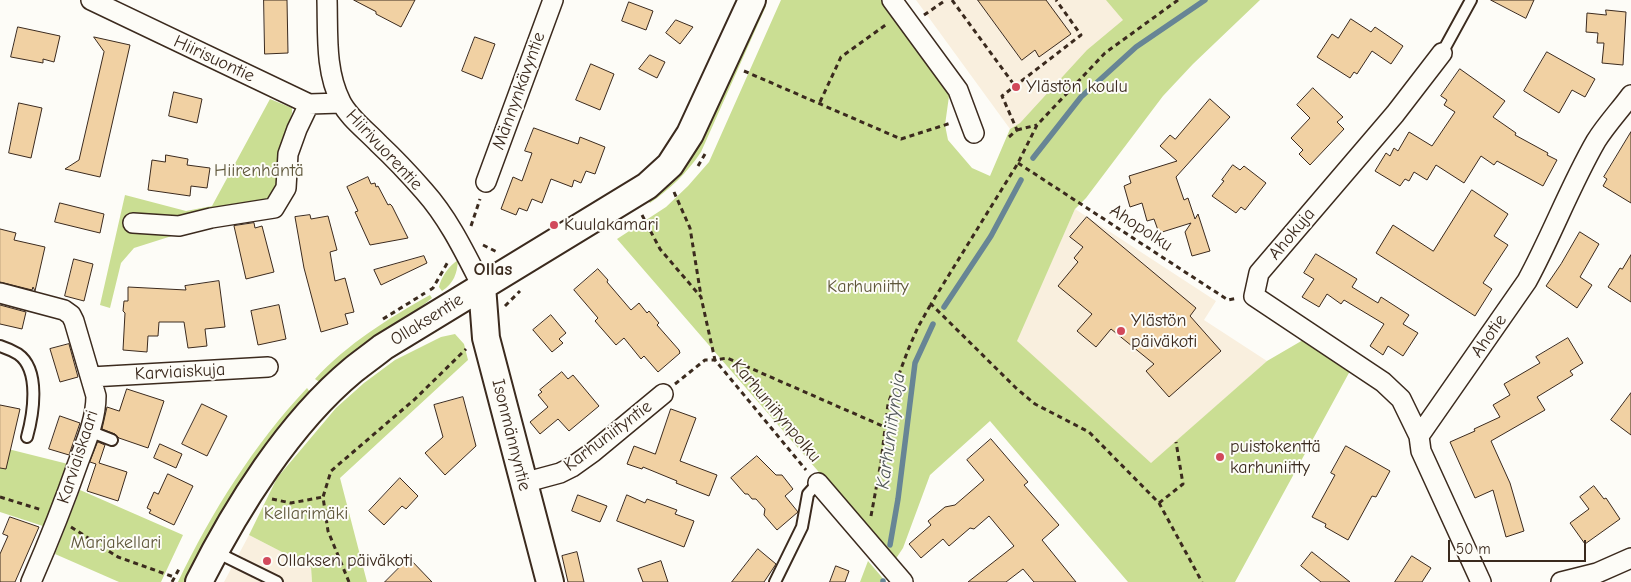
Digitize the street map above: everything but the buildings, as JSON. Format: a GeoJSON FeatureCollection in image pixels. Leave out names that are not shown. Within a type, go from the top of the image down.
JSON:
{"type":"FeatureCollection","features":[{"type":"Feature","properties":{"kind":"street","name":"Hiirisuontie"},"geometry":{"type":"LineString","coordinates":[[90,0],[309,104],[341,103]]}},
{"type":"Feature","properties":{"kind":"street","name":"Hiirivuorentie"},"geometry":{"type":"LineString","coordinates":[[327,0],[328,47],[332,81],[341,103],[426,193],[463,248],[482,286]]}},
{"type":"Feature","properties":{"kind":"street","name":"Männynkävyntie"},"geometry":{"type":"LineString","coordinates":[[486,182],[552,0]]}},
{"type":"Feature","properties":{"kind":"street","name":"Ollaksentie"},"geometry":{"type":"LineString","coordinates":[[199,582],[238,512],[292,433],[324,397],[353,370],[384,347],[647,186],[670,164],[690,134],[752,0]]}},
{"type":"Feature","properties":{"kind":"street"},"geometry":{"type":"LineString","coordinates":[[897,7],[958,90],[971,125]]}},
{"type":"Feature","properties":{"kind":"street","name":"Ahokuja"},"geometry":{"type":"LineString","coordinates":[[1254,296],[1259,274],[1395,114],[1442,53]]}},
{"type":"Feature","properties":{"kind":"street","name":"Ahotie"},"geometry":{"type":"LineString","coordinates":[[1419,436],[1527,281],[1588,154],[1631,95]]}},
{"type":"Feature","properties":{"kind":"street"},"geometry":{"type":"LineString","coordinates":[[132,224],[179,226],[212,218],[274,208],[286,188],[288,154],[309,104]]}},
{"type":"Feature","properties":{"kind":"street","name":"Isonmännyntie"},"geometry":{"type":"LineString","coordinates":[[482,286],[486,338],[550,582]]}},
{"type":"Feature","properties":{"kind":"street","name":"Karviaiskaari"},"geometry":{"type":"LineString","coordinates":[[0,293],[64,310],[71,315],[96,396],[96,408],[89,432],[58,519],[31,582]]}},
{"type":"Feature","properties":{"kind":"street"},"geometry":{"type":"LineString","coordinates":[[1254,296],[1384,382],[1401,399],[1419,436],[1420,451],[1481,582]]}},
{"type":"Feature","properties":{"kind":"street","name":"Karviaiskuja"},"geometry":{"type":"LineString","coordinates":[[91,377],[268,367]]}},
{"type":"Feature","properties":{"kind":"street","name":"Karhuniityntie"},"geometry":{"type":"LineString","coordinates":[[523,483],[560,473],[572,467],[663,394]]}},
{"type":"Feature","properties":{"kind":"street"},"geometry":{"type":"LineString","coordinates":[[818,484],[903,582]]}},
{"type":"Feature","properties":{"kind":"street"},"geometry":{"type":"LineString","coordinates":[[1561,582],[1597,573],[1631,558]]}},
{"type":"Feature","properties":{"kind":"lane","name":"Ahokuja"},"geometry":{"type":"LineString","coordinates":[[1442,53],[1471,0]]}},
{"type":"Feature","properties":{"kind":"lane"},"geometry":{"type":"LineString","coordinates":[[0,346],[20,355],[28,365],[33,389],[33,406],[27,437]]}},
{"type":"Feature","properties":{"kind":"lane"},"geometry":{"type":"LineString","coordinates":[[89,432],[112,440]]}},
{"type":"Feature","properties":{"kind":"lane"},"geometry":{"type":"LineString","coordinates":[[775,582],[802,527],[808,494],[818,484]]}},
{"type":"Feature","properties":{"kind":"lane"},"geometry":{"type":"LineString","coordinates":[[215,551],[256,577],[277,582]]}},
{"type":"Feature","properties":{"kind":"path"},"geometry":{"type":"LineString","coordinates":[[922,17],[946,0]]}},
{"type":"Feature","properties":{"kind":"path"},"geometry":{"type":"LineString","coordinates":[[952,0],[1015,86]]}},
{"type":"Feature","properties":{"kind":"path"},"geometry":{"type":"LineString","coordinates":[[1017,130],[1002,96],[1081,35],[1056,0]]}},
{"type":"Feature","properties":{"kind":"path"},"geometry":{"type":"LineString","coordinates":[[864,536],[870,522],[881,462],[888,404],[918,327],[1018,163],[1038,125],[1105,53],[1178,0]]}},
{"type":"Feature","properties":{"kind":"path"},"geometry":{"type":"LineString","coordinates":[[820,102],[841,57],[897,7]]}},
{"type":"Feature","properties":{"kind":"path"},"geometry":{"type":"LineString","coordinates":[[743,70],[901,139],[971,125]]}},
{"type":"Feature","properties":{"kind":"path"},"geometry":{"type":"LineString","coordinates":[[1009,137],[1017,130],[1038,125]]}},
{"type":"Feature","properties":{"kind":"path","name":"Ahopolku"},"geometry":{"type":"LineString","coordinates":[[1018,163],[1228,300],[1254,296]]}},
{"type":"Feature","properties":{"kind":"path"},"geometry":{"type":"LineString","coordinates":[[674,192],[690,228],[701,296],[715,360],[727,358],[885,427]]}},
{"type":"Feature","properties":{"kind":"path"},"geometry":{"type":"LineString","coordinates":[[642,215],[660,248],[701,296]]}},
{"type":"Feature","properties":{"kind":"path"},"geometry":{"type":"LineString","coordinates":[[480,243],[486,248],[504,254]]}},
{"type":"Feature","properties":{"kind":"path"},"geometry":{"type":"LineString","coordinates":[[932,304],[1016,388],[1035,404],[1089,432],[1159,503],[1202,582]]}},
{"type":"Feature","properties":{"kind":"path"},"geometry":{"type":"LineString","coordinates":[[349,582],[328,531],[323,497],[331,471],[416,399],[472,344]]}},
{"type":"Feature","properties":{"kind":"path","name":"Karhuniitynpolku"},"geometry":{"type":"LineString","coordinates":[[663,394],[705,360],[715,360],[818,484]]}},
{"type":"Feature","properties":{"kind":"path"},"geometry":{"type":"LineString","coordinates":[[1159,503],[1183,484],[1176,442]]}},
{"type":"Feature","properties":{"kind":"path"},"geometry":{"type":"LineString","coordinates":[[0,497],[38,508],[118,557],[174,577]]}},
{"type":"Feature","properties":{"kind":"path"},"geometry":{"type":"LineString","coordinates":[[272,499],[291,503],[323,497]]}},
{"type":"Feature","properties":{"kind":"shaded area","name":"Ylästön koulu"},"geometry":{"type":"Polygon","coordinates":[[[916,0],[1148,0],[1020,123],[1010,129],[916,0]]]}},
{"type":"Feature","properties":{"kind":"shaded area","name":"Ylästön päiväkoti"},"geometry":{"type":"Polygon","coordinates":[[[1075,209],[1216,301],[1204,320],[1267,361],[1151,464],[1016,341],[1075,209]]]}},
{"type":"Feature","properties":{"kind":"shaded area","name":"Ollaksen päiväkoti"},"geometry":{"type":"Polygon","coordinates":[[[249,535],[311,567],[312,582],[224,582],[249,535]]]}},
{"type":"Feature","properties":{"kind":"green space","name":"Karhuniitty"},"geometry":{"type":"Polygon","coordinates":[[[781,0],[883,0],[950,89],[945,125],[948,140],[972,168],[990,176],[1010,129],[1020,123],[1087,50],[1123,20],[1106,0],[1260,0],[1193,64],[1163,96],[1086,198],[1075,209],[1017,341],[1151,463],[1267,361],[1303,340],[1350,371],[1235,582],[1128,582],[990,421],[930,475],[903,548],[895,560],[617,239],[666,207],[709,162],[781,0]]]}},
{"type":"Feature","properties":{"kind":"green space"},"geometry":{"type":"Polygon","coordinates":[[[759,2],[766,6],[701,152],[678,180],[650,203],[646,198],[759,2]]]}},
{"type":"Feature","properties":{"kind":"green space","name":"Hiirenhäntä"},"geometry":{"type":"Polygon","coordinates":[[[270,99],[292,108],[284,139],[283,182],[249,217],[219,221],[134,248],[121,263],[110,308],[100,305],[125,195],[186,211],[212,206],[270,99]]]}},
{"type":"Feature","properties":{"kind":"green space"},"geometry":{"type":"Polygon","coordinates":[[[458,260],[454,278],[442,291],[439,287],[442,279],[458,260]]]}},
{"type":"Feature","properties":{"kind":"green space"},"geometry":{"type":"Polygon","coordinates":[[[430,295],[432,298],[324,385],[315,379],[327,366],[369,332],[430,295]]]}},
{"type":"Feature","properties":{"kind":"green space","name":"Kellarimäki"},"geometry":{"type":"Polygon","coordinates":[[[455,334],[464,344],[468,360],[340,478],[367,582],[312,582],[311,567],[249,535],[277,478],[336,408],[364,383],[395,360],[441,337],[455,334]]]}},
{"type":"Feature","properties":{"kind":"green space"},"geometry":{"type":"Polygon","coordinates":[[[307,388],[313,396],[191,582],[178,582],[205,530],[235,480],[269,432],[307,388]]]}},
{"type":"Feature","properties":{"kind":"green space"},"geometry":{"type":"Polygon","coordinates":[[[0,447],[68,464],[46,527],[0,512],[0,447]]]}},
{"type":"Feature","properties":{"kind":"green space","name":"Marjakellari"},"geometry":{"type":"Polygon","coordinates":[[[80,490],[183,535],[161,582],[119,582],[55,554],[80,490]]]}},
{"type":"Feature","properties":{"kind":"green space"},"geometry":{"type":"Polygon","coordinates":[[[868,561],[886,582],[860,582],[868,561]]]}},
{"type":"Feature","properties":{"kind":"waterway","name":"Karhuniitynoja"},"geometry":{"type":"LineString","coordinates":[[1033,158],[1081,97],[1136,47],[1205,0]]}},
{"type":"Feature","properties":{"kind":"waterway","name":"Karhuniitynoja"},"geometry":{"type":"LineString","coordinates":[[944,307],[991,236],[1021,180]]}},
{"type":"Feature","properties":{"kind":"waterway","name":"Karhuniitynoja"},"geometry":{"type":"LineString","coordinates":[[890,545],[898,499],[915,363],[933,324]]}},
{"type":"Feature","properties":{"kind":"place","name":"Ylästön koulu"},"geometry":{"type":"Point","coordinates":[1016,87]}},
{"type":"Feature","properties":{"kind":"place","name":"Kuulakamari"},"geometry":{"type":"Point","coordinates":[554,225]}},
{"type":"Feature","properties":{"kind":"place","name":"Ylästön päiväkoti"},"geometry":{"type":"Point","coordinates":[1121,331]}},
{"type":"Feature","properties":{"kind":"place","name":"puistokenttä karhuniitty"},"geometry":{"type":"Point","coordinates":[1220,457]}},
{"type":"Feature","properties":{"kind":"place","name":"Ollaksen päiväkoti"},"geometry":{"type":"Point","coordinates":[267,561]}},
{"type":"Feature","properties":{"kind":"district","name":"Ollas"},"geometry":{"type":"Point","coordinates":[493,270]}}]}
